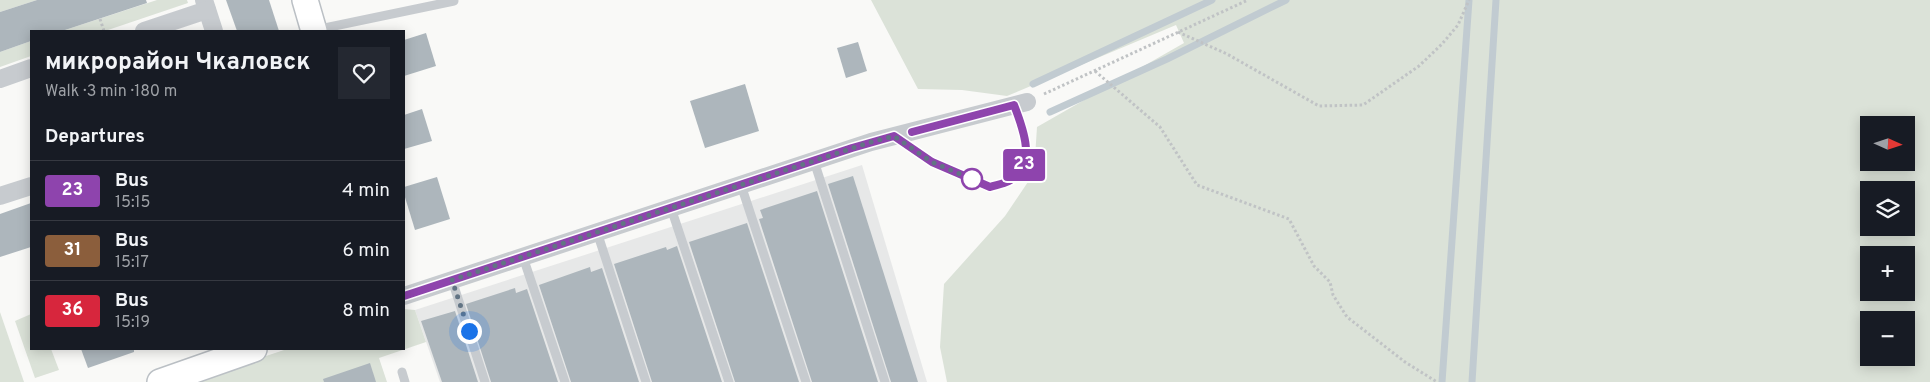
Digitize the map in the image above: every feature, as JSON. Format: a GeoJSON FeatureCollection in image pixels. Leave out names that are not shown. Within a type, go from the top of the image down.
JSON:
{"type":"FeatureCollection","features":[{"type":"Feature","properties":{"kind":"street"},"geometry":{"type":"LineString","coordinates":[[305,0],[314,30]]}},
{"type":"Feature","properties":{"kind":"street"},"geometry":{"type":"LineString","coordinates":[[146,30],[205,5],[214,30]]}},
{"type":"Feature","properties":{"kind":"street"},"geometry":{"type":"LineString","coordinates":[[0,79],[30,68]]}},
{"type":"Feature","properties":{"kind":"street"},"geometry":{"type":"LineString","coordinates":[[405,296],[894,136],[1021,104]]}},
{"type":"Feature","properties":{"kind":"street"},"geometry":{"type":"LineString","coordinates":[[0,196],[30,186]]}},
{"type":"Feature","properties":{"kind":"street"},"geometry":{"type":"LineString","coordinates":[[160,382],[251,350]]}},
{"type":"Feature","properties":{"kind":"lane"},"geometry":{"type":"LineString","coordinates":[[319,30],[454,1]]}},
{"type":"Feature","properties":{"kind":"lane"},"geometry":{"type":"LineString","coordinates":[[894,136],[932,162],[990,187],[1010,180],[1023,167],[1026,150],[1021,104]]}},
{"type":"Feature","properties":{"kind":"lane"},"geometry":{"type":"LineString","coordinates":[[814,161],[885,382]]}},
{"type":"Feature","properties":{"kind":"lane"},"geometry":{"type":"LineString","coordinates":[[741,185],[806,382]]}},
{"type":"Feature","properties":{"kind":"lane"},"geometry":{"type":"LineString","coordinates":[[671,208],[729,382]]}},
{"type":"Feature","properties":{"kind":"lane"},"geometry":{"type":"LineString","coordinates":[[597,232],[646,382]]}},
{"type":"Feature","properties":{"kind":"lane"},"geometry":{"type":"LineString","coordinates":[[523,257],[565,382]]}},
{"type":"Feature","properties":{"kind":"lane"},"geometry":{"type":"LineString","coordinates":[[452,280],[485,382]]}},
{"type":"Feature","properties":{"kind":"lane"},"geometry":{"type":"LineString","coordinates":[[402,372],[405,382]]}},
{"type":"Feature","properties":{"kind":"path"},"geometry":{"type":"LineString","coordinates":[[1021,104],[1248,0]]}},
{"type":"Feature","properties":{"kind":"path"},"geometry":{"type":"LineString","coordinates":[[1178,32],[1226,54],[1319,106],[1363,105],[1419,66],[1442,44],[1458,25],[1469,0]]}},
{"type":"Feature","properties":{"kind":"path"},"geometry":{"type":"LineString","coordinates":[[100,19],[104,30]]}},
{"type":"Feature","properties":{"kind":"path"},"geometry":{"type":"LineString","coordinates":[[1095,71],[1160,127],[1197,185],[1290,220],[1314,266],[1330,282],[1333,295],[1347,317],[1405,362],[1437,382]]}},
{"type":"Feature","properties":{"kind":"shaded area"},"geometry":{"type":"Polygon","coordinates":[[[0,0],[37,0],[0,12],[0,0]]]}},
{"type":"Feature","properties":{"kind":"shaded area"},"geometry":{"type":"Polygon","coordinates":[[[157,0],[187,0],[188,3],[108,30],[65,30],[157,0]]]}},
{"type":"Feature","properties":{"kind":"shaded area"},"geometry":{"type":"Polygon","coordinates":[[[871,0],[1930,0],[1930,382],[947,382],[940,347],[944,284],[1005,216],[1034,173],[1037,127],[1184,43],[1176,25],[1007,96],[962,90],[918,89],[871,0]]]}},
{"type":"Feature","properties":{"kind":"shaded area"},"geometry":{"type":"Polygon","coordinates":[[[30,41],[30,56],[0,67],[0,52],[30,41]]]}},
{"type":"Feature","properties":{"kind":"shaded area"},"geometry":{"type":"Polygon","coordinates":[[[862,165],[927,382],[440,382],[415,310],[862,165]]]}},
{"type":"Feature","properties":{"kind":"shaded area"},"geometry":{"type":"Polygon","coordinates":[[[405,309],[415,310],[426,342],[405,349],[405,309]]]}},
{"type":"Feature","properties":{"kind":"shaded area"},"geometry":{"type":"Polygon","coordinates":[[[0,312],[24,382],[0,382],[0,312]]]}},
{"type":"Feature","properties":{"kind":"shaded area"},"geometry":{"type":"Polygon","coordinates":[[[30,314],[30,350],[51,350],[59,370],[35,378],[15,321],[30,314]]]}},
{"type":"Feature","properties":{"kind":"shaded area"},"geometry":{"type":"Polygon","coordinates":[[[284,350],[402,350],[379,358],[387,382],[187,382],[284,350]]]}},
{"type":"Feature","properties":{"kind":"building"},"geometry":{"type":"Polygon","coordinates":[[[37,0],[146,0],[147,3],[65,30],[30,30],[30,41],[0,52],[0,12],[37,0]]]}},
{"type":"Feature","properties":{"kind":"building"},"geometry":{"type":"Polygon","coordinates":[[[226,0],[269,0],[279,30],[237,30],[226,0]]]}},
{"type":"Feature","properties":{"kind":"building"},"geometry":{"type":"Polygon","coordinates":[[[426,33],[436,66],[405,76],[405,40],[426,33]]]}},
{"type":"Feature","properties":{"kind":"building"},"geometry":{"type":"Polygon","coordinates":[[[858,42],[867,71],[846,78],[837,48],[858,42]]]}},
{"type":"Feature","properties":{"kind":"building"},"geometry":{"type":"Polygon","coordinates":[[[745,84],[759,131],[705,148],[690,101],[745,84]]]}},
{"type":"Feature","properties":{"kind":"building"},"geometry":{"type":"Polygon","coordinates":[[[422,109],[432,141],[405,149],[405,115],[422,109]]]}},
{"type":"Feature","properties":{"kind":"building"},"geometry":{"type":"Polygon","coordinates":[[[853,176],[918,382],[891,382],[828,184],[853,176]]]}},
{"type":"Feature","properties":{"kind":"building"},"geometry":{"type":"Polygon","coordinates":[[[437,177],[450,219],[415,230],[405,197],[405,187],[437,177]]]}},
{"type":"Feature","properties":{"kind":"building"},"geometry":{"type":"Polygon","coordinates":[[[817,191],[878,382],[812,382],[759,219],[763,218],[760,210],[817,191]]]}},
{"type":"Feature","properties":{"kind":"building"},"geometry":{"type":"Polygon","coordinates":[[[30,203],[30,247],[0,257],[0,214],[30,203]]]}},
{"type":"Feature","properties":{"kind":"building"},"geometry":{"type":"Polygon","coordinates":[[[747,223],[799,382],[735,382],[689,242],[747,223]]]}},
{"type":"Feature","properties":{"kind":"building"},"geometry":{"type":"Polygon","coordinates":[[[677,246],[722,382],[652,382],[614,264],[666,247],[667,250],[677,246]]]}},
{"type":"Feature","properties":{"kind":"building"},"geometry":{"type":"Polygon","coordinates":[[[590,267],[591,272],[602,268],[639,382],[571,382],[539,285],[590,267]]]}},
{"type":"Feature","properties":{"kind":"building"},"geometry":{"type":"Polygon","coordinates":[[[515,288],[516,293],[527,289],[558,382],[491,382],[466,304],[515,288]]]}},
{"type":"Feature","properties":{"kind":"building"},"geometry":{"type":"Polygon","coordinates":[[[455,311],[478,382],[442,382],[421,321],[455,311]]]}},
{"type":"Feature","properties":{"kind":"building"},"geometry":{"type":"Polygon","coordinates":[[[81,350],[134,350],[134,352],[88,368],[81,350]]]}},
{"type":"Feature","properties":{"kind":"building"},"geometry":{"type":"Polygon","coordinates":[[[370,363],[376,382],[324,382],[323,379],[370,363]]]}},
{"type":"Feature","properties":{"kind":"waterway"},"geometry":{"type":"LineString","coordinates":[[1033,84],[1212,0]]}},
{"type":"Feature","properties":{"kind":"waterway"},"geometry":{"type":"LineString","coordinates":[[1050,112],[1167,59],[1286,0]]}},
{"type":"Feature","properties":{"kind":"waterway"},"geometry":{"type":"LineString","coordinates":[[1442,382],[1469,0]]}},
{"type":"Feature","properties":{"kind":"waterway"},"geometry":{"type":"LineString","coordinates":[[1472,382],[1496,0]]}},
{"type":"Feature","properties":{"kind":"bus line","name":"23"},"geometry":{"type":"LineString","coordinates":[[405,296],[852,148],[894,136],[932,162],[990,187],[1010,180],[1023,167],[1026,150],[1023,129],[1014,105],[912,132]]}},
{"type":"Feature","properties":{"kind":"route"},"geometry":{"type":"LineString","coordinates":[[469,331],[452,280],[871,142],[894,136],[932,162],[972,179]]}}]}
